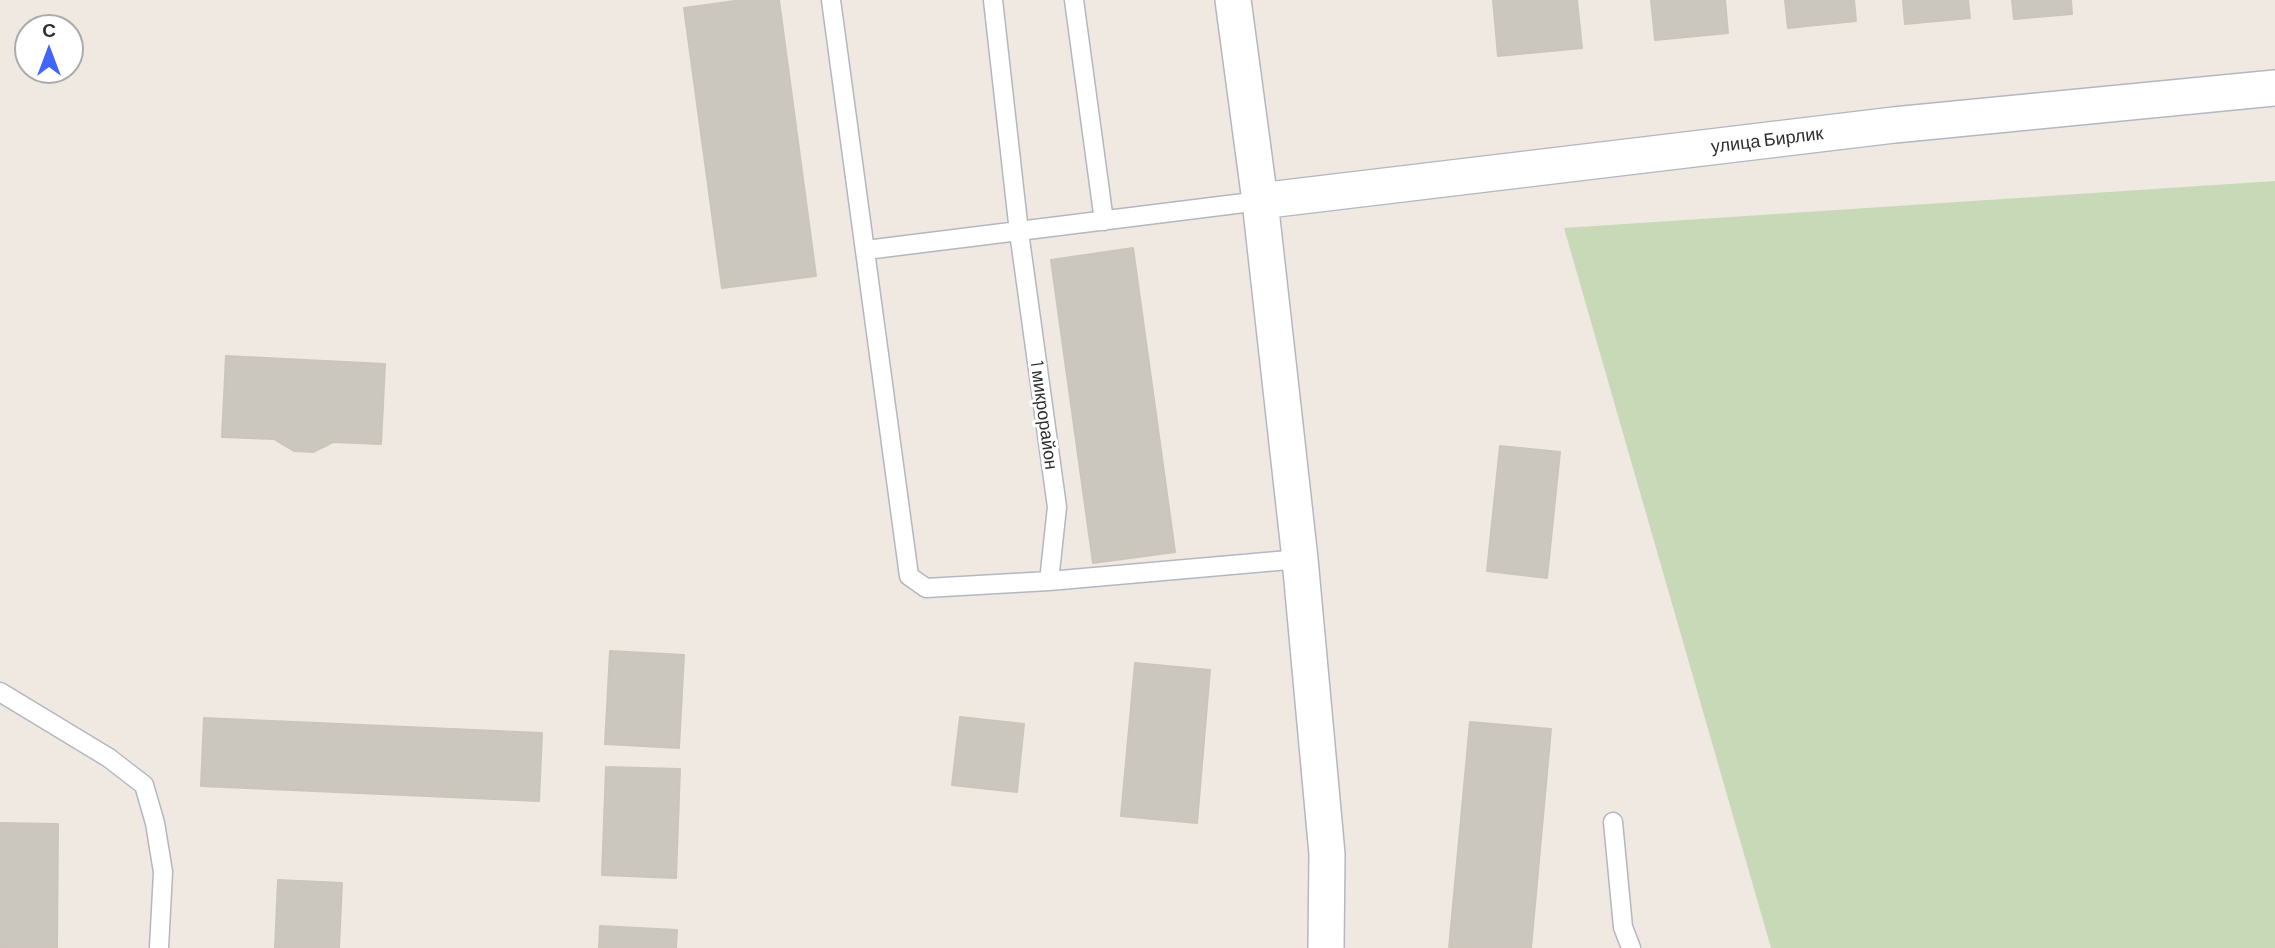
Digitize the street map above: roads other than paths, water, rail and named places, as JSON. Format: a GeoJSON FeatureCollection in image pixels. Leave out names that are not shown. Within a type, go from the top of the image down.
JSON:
{"type":"FeatureCollection","features":[{"type":"Feature","properties":{"kind":"street"},"geometry":{"type":"LineString","coordinates":[[1233,0],[1260,201],[1300,559],[1327,854],[1326,948]]}},
{"type":"Feature","properties":{"kind":"street","name":"улица Бирлик"},"geometry":{"type":"LineString","coordinates":[[1260,201],[1894,125],[2275,88]]}},
{"type":"Feature","properties":{"kind":"lane"},"geometry":{"type":"LineString","coordinates":[[831,0],[909,576],[926,588],[1049,581],[1300,559]]}},
{"type":"Feature","properties":{"kind":"lane","name":"1 микрорайон"},"geometry":{"type":"LineString","coordinates":[[993,0],[1019,232],[1057,507],[1049,581]]}},
{"type":"Feature","properties":{"kind":"lane"},"geometry":{"type":"LineString","coordinates":[[1074,0],[1104,221]]}},
{"type":"Feature","properties":{"kind":"lane"},"geometry":{"type":"LineString","coordinates":[[866,250],[1260,201]]}},
{"type":"Feature","properties":{"kind":"lane"},"geometry":{"type":"LineString","coordinates":[[0,692],[109,758],[144,785],[155,823],[163,872],[159,948]]}},
{"type":"Feature","properties":{"kind":"lane"},"geometry":{"type":"LineString","coordinates":[[1613,822],[1623,927],[1631,948]]}}]}
